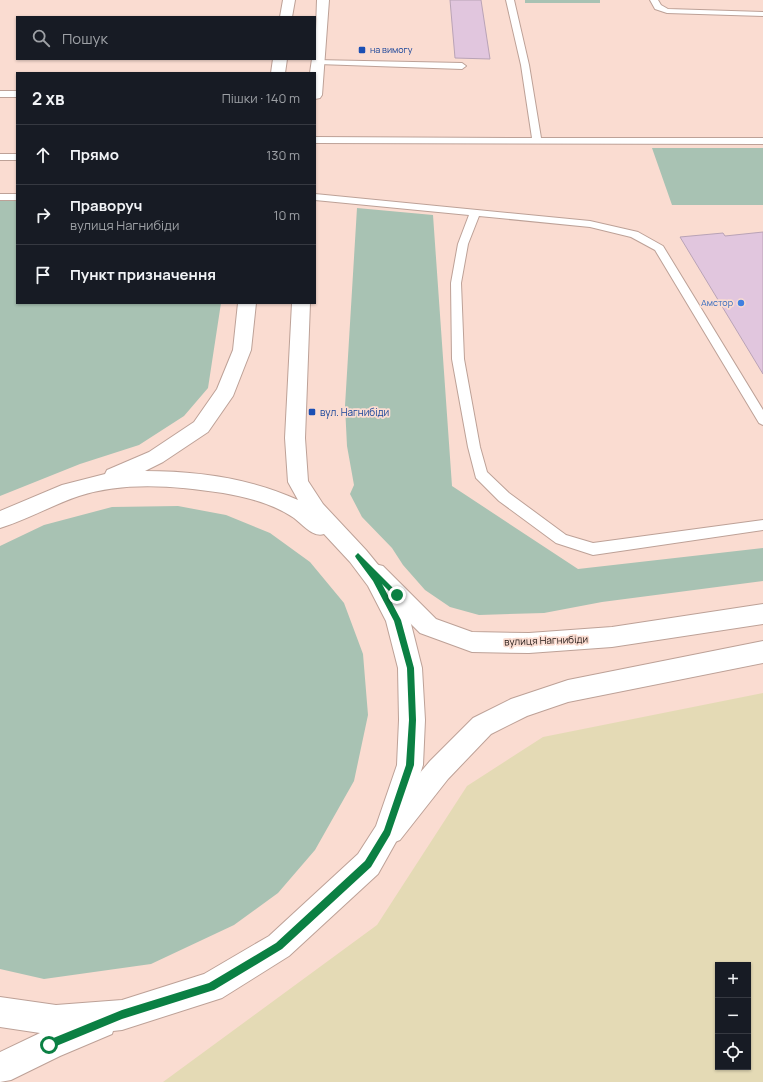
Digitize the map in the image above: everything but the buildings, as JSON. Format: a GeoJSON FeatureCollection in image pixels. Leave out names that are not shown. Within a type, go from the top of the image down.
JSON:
{"type":"FeatureCollection","features":[{"type":"Feature","properties":{"kind":"street"},"geometry":{"type":"LineString","coordinates":[[286,16],[288,0]]}},
{"type":"Feature","properties":{"kind":"street"},"geometry":{"type":"LineString","coordinates":[[316,83],[323,0]]}},
{"type":"Feature","properties":{"kind":"street"},"geometry":{"type":"LineString","coordinates":[[278,72],[280,60]]}},
{"type":"Feature","properties":{"kind":"street"},"geometry":{"type":"LineString","coordinates":[[0,520],[59,495],[95,484],[156,458],[201,427],[226,391],[242,350],[247,304]]}},
{"type":"Feature","properties":{"kind":"street"},"geometry":{"type":"LineString","coordinates":[[0,1069],[49,1045],[122,1015],[211,987],[279,946],[368,864],[387,832],[410,765],[412,720],[410,668],[398,620],[376,579],[358,556],[315,510],[298,482],[295,438],[301,304]]}},
{"type":"Feature","properties":{"kind":"street"},"geometry":{"type":"LineString","coordinates":[[95,484],[147,479],[200,480],[259,493],[299,510],[358,556]]}},
{"type":"Feature","properties":{"kind":"street","name":"вулиця Нагнибіди"},"geometry":{"type":"LineString","coordinates":[[358,556],[428,626],[472,642],[529,643],[612,637],[763,614]]}},
{"type":"Feature","properties":{"kind":"street"},"geometry":{"type":"LineString","coordinates":[[387,832],[411,806],[438,770],[482,726],[520,707],[575,689],[763,652]]}},
{"type":"Feature","properties":{"kind":"street"},"geometry":{"type":"LineString","coordinates":[[0,1012],[56,1020],[122,1015]]}},
{"type":"Feature","properties":{"kind":"lane"},"geometry":{"type":"LineString","coordinates":[[510,0],[525,65],[537,141]]}},
{"type":"Feature","properties":{"kind":"lane"},"geometry":{"type":"LineString","coordinates":[[654,0],[658,7],[667,11],[763,14]]}},
{"type":"Feature","properties":{"kind":"lane"},"geometry":{"type":"LineString","coordinates":[[318,62],[462,66]]}},
{"type":"Feature","properties":{"kind":"lane"},"geometry":{"type":"LineString","coordinates":[[0,94],[16,94]]}},
{"type":"Feature","properties":{"kind":"lane"},"geometry":{"type":"LineString","coordinates":[[316,140],[763,141]]}},
{"type":"Feature","properties":{"kind":"lane"},"geometry":{"type":"LineString","coordinates":[[0,157],[16,157]]}},
{"type":"Feature","properties":{"kind":"lane"},"geometry":{"type":"LineString","coordinates":[[0,197],[16,197]]}},
{"type":"Feature","properties":{"kind":"lane"},"geometry":{"type":"LineString","coordinates":[[316,197],[590,224],[620,230],[647,239],[659,248],[763,420]]}},
{"type":"Feature","properties":{"kind":"lane"},"geometry":{"type":"LineString","coordinates":[[475,212],[463,244],[456,283],[458,359],[474,447],[481,474],[504,498],[561,539],[593,548],[763,525]]}},
{"type":"Feature","properties":{"kind":"green space"},"geometry":{"type":"Polygon","coordinates":[[[525,0],[600,0],[600,3],[525,3],[525,0]]]}},
{"type":"Feature","properties":{"kind":"green space"},"geometry":{"type":"Polygon","coordinates":[[[652,148],[763,148],[763,205],[672,205],[652,148]]]}},
{"type":"Feature","properties":{"kind":"green space"},"geometry":{"type":"Polygon","coordinates":[[[0,198],[16,198],[16,304],[221,304],[208,388],[184,416],[139,445],[80,464],[0,496],[0,198]]]}},
{"type":"Feature","properties":{"kind":"green space"},"geometry":{"type":"Polygon","coordinates":[[[357,208],[433,215],[452,486],[578,569],[763,548],[763,581],[602,602],[544,613],[479,615],[450,607],[425,590],[403,565],[392,548],[362,517],[350,494],[354,485],[347,446],[345,406],[357,208]]]}},
{"type":"Feature","properties":{"kind":"green space"},"geometry":{"type":"Polygon","coordinates":[[[178,506],[226,515],[270,533],[310,562],[344,603],[363,654],[368,715],[354,781],[315,850],[278,893],[234,925],[151,964],[44,979],[0,969],[0,546],[44,525],[112,507],[178,506]]]}},
{"type":"Feature","properties":{"kind":"sand"},"geometry":{"type":"Polygon","coordinates":[[[763,693],[763,1082],[163,1082],[377,925],[467,786],[543,737],[763,693]]]}},
{"type":"Feature","properties":{"kind":"place","name":"на вимогу"},"geometry":{"type":"Point","coordinates":[362,50]}},
{"type":"Feature","properties":{"kind":"place","name":"Амстор"},"geometry":{"type":"Point","coordinates":[741,303]}},
{"type":"Feature","properties":{"kind":"place","name":"вул. Нагнибіди"},"geometry":{"type":"Point","coordinates":[312,412]}},
{"type":"Feature","properties":{"kind":"route"},"geometry":{"type":"LineString","coordinates":[[49,1045],[122,1015],[211,987],[279,946],[368,864],[387,832],[410,765],[412,720],[410,668],[398,620],[376,579],[358,556],[397,595]]}}]}
